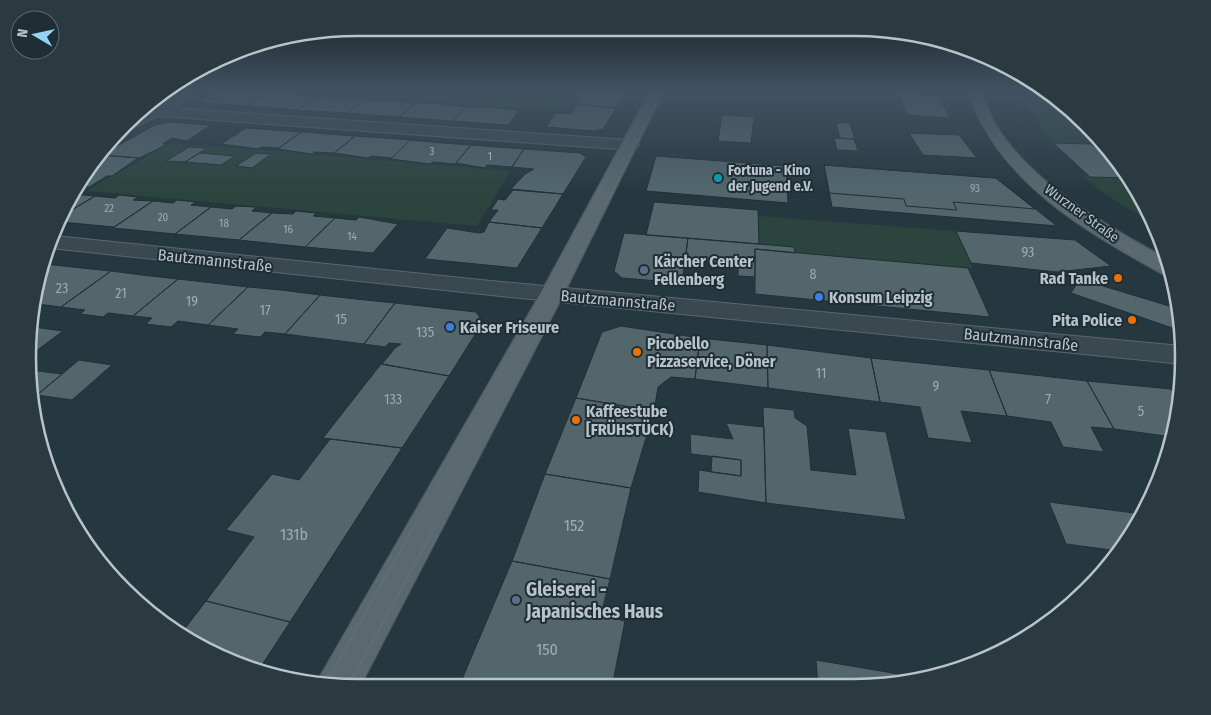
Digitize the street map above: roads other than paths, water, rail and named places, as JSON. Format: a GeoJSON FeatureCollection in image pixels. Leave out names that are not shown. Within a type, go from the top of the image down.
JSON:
{"type":"FeatureCollection","features":[{"type":"Feature","properties":{"kind":"main road"},"geometry":{"type":"LineString","coordinates":[[341,678],[552,294],[639,126]]}},
{"type":"Feature","properties":{"kind":"main road","name":"Wurzner Straße"},"geometry":{"type":"LineString","coordinates":[[988,126],[1028,172],[1063,203],[1094,224],[1161,264]]}},
{"type":"Feature","properties":{"kind":"street"},"geometry":{"type":"LineString","coordinates":[[378,126],[630,145]]}},
{"type":"Feature","properties":{"kind":"street","name":"Bautzmannstraße"},"geometry":{"type":"LineString","coordinates":[[58,243],[552,294],[978,325],[1175,354]]}},
{"type":"Feature","properties":{"kind":"tram line"},"geometry":{"type":"LineString","coordinates":[[413,529],[546,293],[634,126]]}},
{"type":"Feature","properties":{"kind":"tram line"},"geometry":{"type":"LineString","coordinates":[[433,529],[559,295],[645,126]]}},
{"type":"Feature","properties":{"kind":"tram line"},"geometry":{"type":"LineString","coordinates":[[985,126],[998,147],[1040,190],[1092,228],[1163,269]]}},
{"type":"Feature","properties":{"kind":"tram line"},"geometry":{"type":"LineString","coordinates":[[993,126],[1012,150]]}},
{"type":"Feature","properties":{"kind":"tram line"},"geometry":{"type":"LineString","coordinates":[[329,677],[413,528]]}},
{"type":"Feature","properties":{"kind":"tram line"},"geometry":{"type":"LineString","coordinates":[[352,679],[434,528]]}},
{"type":"Feature","properties":{"kind":"place","name":"Fortuna - Kino der Jugend e.V."},"geometry":{"type":"Point","coordinates":[718,178]}},
{"type":"Feature","properties":{"kind":"place","name":"Kärcher Center Fellenberg"},"geometry":{"type":"Point","coordinates":[644,270]}},
{"type":"Feature","properties":{"kind":"place","name":"Rad Tanke"},"geometry":{"type":"Point","coordinates":[1118,278]}},
{"type":"Feature","properties":{"kind":"place","name":"Konsum Leipzig"},"geometry":{"type":"Point","coordinates":[819,297]}},
{"type":"Feature","properties":{"kind":"place","name":"Pita Police"},"geometry":{"type":"Point","coordinates":[1132,320]}},
{"type":"Feature","properties":{"kind":"place","name":"Kaiser Friseure"},"geometry":{"type":"Point","coordinates":[450,327]}},
{"type":"Feature","properties":{"kind":"place","name":"Picobello Pizzaservice, Döner"},"geometry":{"type":"Point","coordinates":[637,352]}},
{"type":"Feature","properties":{"kind":"place","name":"Kaffeestube [FRÜHSTÜCK)"},"geometry":{"type":"Point","coordinates":[576,420]}},
{"type":"Feature","properties":{"kind":"place","name":"Gleiserei - Japanisches Haus"},"geometry":{"type":"Point","coordinates":[516,600]}}]}
